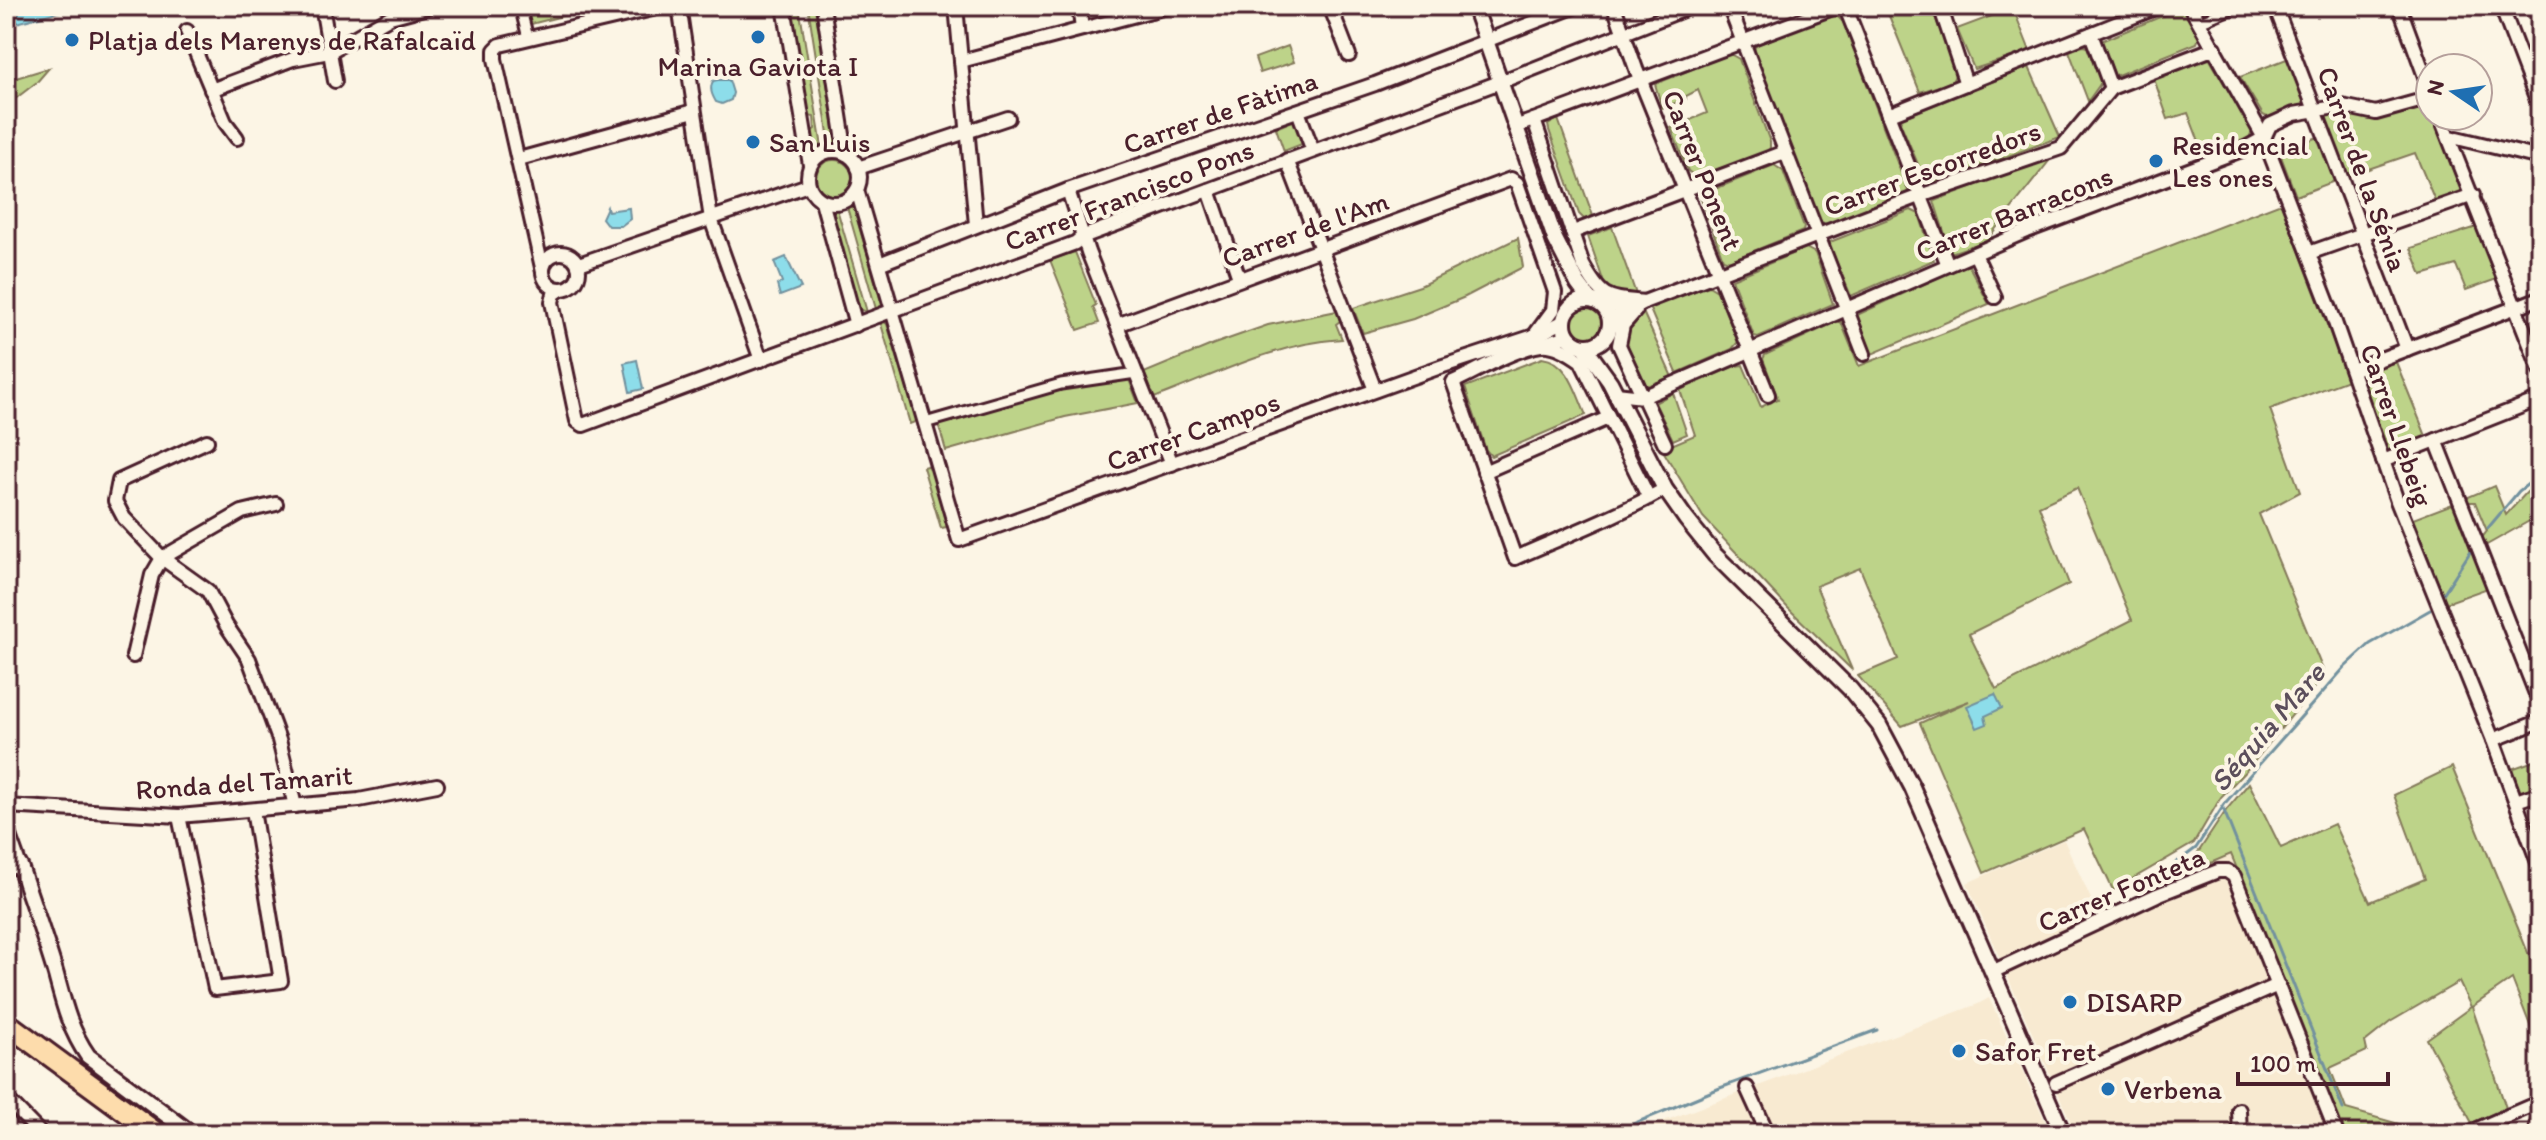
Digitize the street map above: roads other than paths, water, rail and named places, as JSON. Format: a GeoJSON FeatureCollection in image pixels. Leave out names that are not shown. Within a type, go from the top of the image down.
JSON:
{"type":"FeatureCollection","features":[{"type":"Feature","properties":{"kind":"highway"},"geometry":{"type":"LineString","coordinates":[[6,1023],[157,1134]]}},
{"type":"Feature","properties":{"kind":"street"},"geometry":{"type":"LineString","coordinates":[[322,6],[335,81]]}},
{"type":"Feature","properties":{"kind":"street"},"geometry":{"type":"LineString","coordinates":[[380,6],[382,22]]}},
{"type":"Feature","properties":{"kind":"street"},"geometry":{"type":"LineString","coordinates":[[211,90],[293,59],[329,52],[382,22],[431,6]]}},
{"type":"Feature","properties":{"kind":"street"},"geometry":{"type":"LineString","coordinates":[[520,6],[522,40]]}},
{"type":"Feature","properties":{"kind":"street"},"geometry":{"type":"LineString","coordinates":[[537,243],[543,253],[550,257],[567,253],[579,264],[576,282],[561,289],[551,286],[543,272],[494,54],[500,45],[665,6]]}},
{"type":"Feature","properties":{"kind":"street"},"geometry":{"type":"LineString","coordinates":[[679,6],[711,219],[761,360]]}},
{"type":"Feature","properties":{"kind":"street"},"geometry":{"type":"LineString","coordinates":[[784,6],[810,165],[808,185],[822,201],[856,325]]}},
{"type":"Feature","properties":{"kind":"street"},"geometry":{"type":"LineString","coordinates":[[822,201],[838,204],[852,197],[860,176],[858,168],[846,154],[823,6]]}},
{"type":"Feature","properties":{"kind":"street"},"geometry":{"type":"LineString","coordinates":[[1079,6],[1082,29]]}},
{"type":"Feature","properties":{"kind":"street"},"geometry":{"type":"LineString","coordinates":[[961,61],[1170,6]]}},
{"type":"Feature","properties":{"kind":"street"},"geometry":{"type":"LineString","coordinates":[[1347,6],[1331,9],[1349,55]]}},
{"type":"Feature","properties":{"kind":"street"},"geometry":{"type":"LineString","coordinates":[[1474,6],[1563,259],[1571,306],[1566,329]]}},
{"type":"Feature","properties":{"kind":"street","name":"Carrer de Fàtima"},"geometry":{"type":"LineString","coordinates":[[879,264],[1068,190],[1298,111],[1576,6]]}},
{"type":"Feature","properties":{"kind":"street","name":"Carrer Ponent"},"geometry":{"type":"LineString","coordinates":[[1614,6],[1749,351]]}},
{"type":"Feature","properties":{"kind":"street","name":"Carrer Francisco Pons"},"geometry":{"type":"LineString","coordinates":[[561,289],[554,294],[552,302],[577,421],[581,426],[1075,243],[1082,237],[1500,82],[1693,6]]}},
{"type":"Feature","properties":{"kind":"street"},"geometry":{"type":"LineString","coordinates":[[1729,6],[1864,354]]}},
{"type":"Feature","properties":{"kind":"street"},"geometry":{"type":"LineString","coordinates":[[1515,127],[1838,6]]}},
{"type":"Feature","properties":{"kind":"street"},"geometry":{"type":"LineString","coordinates":[[1845,6],[1948,265]]}},
{"type":"Feature","properties":{"kind":"street"},"geometry":{"type":"LineString","coordinates":[[1940,6],[1966,84]]}},
{"type":"Feature","properties":{"kind":"street"},"geometry":{"type":"LineString","coordinates":[[1888,115],[2160,6]]}},
{"type":"Feature","properties":{"kind":"street","name":"Carrer Llebeig"},"geometry":{"type":"LineString","coordinates":[[2190,6],[2264,138],[2309,253],[2383,461],[2540,868]]}},
{"type":"Feature","properties":{"kind":"street"},"geometry":{"type":"LineString","coordinates":[[2199,22],[2237,6]]}},
{"type":"Feature","properties":{"kind":"street","name":"Carrer de la Sénia"},"geometry":{"type":"LineString","coordinates":[[2275,6],[2407,349]]}},
{"type":"Feature","properties":{"kind":"street"},"geometry":{"type":"LineString","coordinates":[[2501,6],[2540,108]]}},
{"type":"Feature","properties":{"kind":"street"},"geometry":{"type":"LineString","coordinates":[[958,7],[976,225]]}},
{"type":"Feature","properties":{"kind":"street"},"geometry":{"type":"LineString","coordinates":[[2403,7],[2418,52]]}},
{"type":"Feature","properties":{"kind":"street"},"geometry":{"type":"LineString","coordinates":[[187,31],[225,122],[237,138]]}},
{"type":"Feature","properties":{"kind":"street"},"geometry":{"type":"LineString","coordinates":[[2091,34],[2111,88]]}},
{"type":"Feature","properties":{"kind":"street","name":"Carrer Escorredors"},"geometry":{"type":"LineString","coordinates":[[1606,334],[1619,315],[1644,302],[1920,196],[2061,148],[2111,88],[2215,48]]}},
{"type":"Feature","properties":{"kind":"street","name":"Carrer Barracons"},"geometry":{"type":"LineString","coordinates":[[1613,388],[1643,397],[1948,265],[2244,149],[2264,138],[2270,125],[2294,114],[2342,106],[2376,113],[2414,102]]}},
{"type":"Feature","properties":{"kind":"street"},"geometry":{"type":"LineString","coordinates":[[519,159],[694,111]]}},
{"type":"Feature","properties":{"kind":"street"},"geometry":{"type":"LineString","coordinates":[[1298,111],[1313,151]]}},
{"type":"Feature","properties":{"kind":"street"},"geometry":{"type":"LineString","coordinates":[[858,168],[1008,118]]}},
{"type":"Feature","properties":{"kind":"street"},"geometry":{"type":"LineString","coordinates":[[1534,120],[1583,265],[1602,294],[1644,302]]}},
{"type":"Feature","properties":{"kind":"street"},"geometry":{"type":"LineString","coordinates":[[2447,132],[2540,370]]}},
{"type":"Feature","properties":{"kind":"street"},"geometry":{"type":"LineString","coordinates":[[2450,140],[2457,138],[2540,158]]}},
{"type":"Feature","properties":{"kind":"street"},"geometry":{"type":"LineString","coordinates":[[810,165],[827,152],[846,154]]}},
{"type":"Feature","properties":{"kind":"street"},"geometry":{"type":"LineString","coordinates":[[1573,232],[1785,152]]}},
{"type":"Feature","properties":{"kind":"street"},"geometry":{"type":"LineString","coordinates":[[1287,160],[1375,390]]}},
{"type":"Feature","properties":{"kind":"street","name":"Carrer de l'Am"},"geometry":{"type":"LineString","coordinates":[[1117,325],[1511,179],[1517,183],[1555,292],[1553,310],[1538,340]]}},
{"type":"Feature","properties":{"kind":"street"},"geometry":{"type":"LineString","coordinates":[[579,264],[808,185]]}},
{"type":"Feature","properties":{"kind":"street"},"geometry":{"type":"LineString","coordinates":[[857,190],[925,423],[1061,384],[1136,373]]}},
{"type":"Feature","properties":{"kind":"street"},"geometry":{"type":"LineString","coordinates":[[1068,190],[1082,237],[1172,464]]}},
{"type":"Feature","properties":{"kind":"street"},"geometry":{"type":"LineString","coordinates":[[1209,190],[1239,278]]}},
{"type":"Feature","properties":{"kind":"street"},"geometry":{"type":"LineString","coordinates":[[2309,253],[2473,195]]}},
{"type":"Feature","properties":{"kind":"street"},"geometry":{"type":"LineString","coordinates":[[1975,254],[1995,297]]}},
{"type":"Feature","properties":{"kind":"street"},"geometry":{"type":"LineString","coordinates":[[543,272],[550,257]]}},
{"type":"Feature","properties":{"kind":"street"},"geometry":{"type":"LineString","coordinates":[[1563,259],[1610,317],[1606,334],[1613,388]]}},
{"type":"Feature","properties":{"kind":"street"},"geometry":{"type":"LineString","coordinates":[[2352,370],[2540,298]]}},
{"type":"Feature","properties":{"kind":"street"},"geometry":{"type":"LineString","coordinates":[[1571,306],[1583,300],[1597,303]]}},
{"type":"Feature","properties":{"kind":"street"},"geometry":{"type":"LineString","coordinates":[[1644,302],[1623,325],[1619,345],[1665,444]]}},
{"type":"Feature","properties":{"kind":"street","name":"Carrer Escorredors"},"geometry":{"type":"LineString","coordinates":[[1597,303],[1644,302]]}},
{"type":"Feature","properties":{"kind":"street"},"geometry":{"type":"LineString","coordinates":[[1566,329],[1453,382],[1515,558],[1665,489]]}},
{"type":"Feature","properties":{"kind":"street"},"geometry":{"type":"LineString","coordinates":[[1566,329],[1584,346],[1613,388],[1665,489],[1715,555],[1850,689],[1879,725],[1912,787],[2063,1134]]}},
{"type":"Feature","properties":{"kind":"street"},"geometry":{"type":"LineString","coordinates":[[1584,346],[1598,343],[1606,334]]}},
{"type":"Feature","properties":{"kind":"street"},"geometry":{"type":"LineString","coordinates":[[1443,366],[1538,340],[1568,351],[1581,361],[1649,498]]}},
{"type":"Feature","properties":{"kind":"street"},"geometry":{"type":"LineString","coordinates":[[1749,351],[1768,395]]}},
{"type":"Feature","properties":{"kind":"street"},"geometry":{"type":"LineString","coordinates":[[1443,366],[1456,367],[1508,355]]}},
{"type":"Feature","properties":{"kind":"street","name":"Carrer Campos"},"geometry":{"type":"LineString","coordinates":[[925,423],[959,540],[1443,366]]}},
{"type":"Feature","properties":{"kind":"street"},"geometry":{"type":"LineString","coordinates":[[2383,461],[2540,399]]}},
{"type":"Feature","properties":{"kind":"street"},"geometry":{"type":"LineString","coordinates":[[1484,472],[1608,418]]}},
{"type":"Feature","properties":{"kind":"street"},"geometry":{"type":"LineString","coordinates":[[2436,440],[2540,704]]}},
{"type":"Feature","properties":{"kind":"street"},"geometry":{"type":"LineString","coordinates":[[207,441],[119,481],[115,501],[124,518],[162,558],[208,591],[249,659],[279,740],[295,806]]}},
{"type":"Feature","properties":{"kind":"street"},"geometry":{"type":"LineString","coordinates":[[133,656],[152,575],[162,558],[242,512],[276,504]]}},
{"type":"Feature","properties":{"kind":"street"},"geometry":{"type":"LineString","coordinates":[[2493,740],[2540,721]]}},
{"type":"Feature","properties":{"kind":"street","name":"Ronda del Tamarit"},"geometry":{"type":"LineString","coordinates":[[6,806],[179,816],[359,800],[437,785]]}},
{"type":"Feature","properties":{"kind":"street"},"geometry":{"type":"LineString","coordinates":[[2516,801],[2540,793]]}},
{"type":"Feature","properties":{"kind":"street"},"geometry":{"type":"LineString","coordinates":[[179,816],[215,989],[281,981],[253,810]]}},
{"type":"Feature","properties":{"kind":"street"},"geometry":{"type":"LineString","coordinates":[[6,827],[13,867],[62,1003],[80,1043],[88,1056],[192,1134]]}},
{"type":"Feature","properties":{"kind":"street","name":"Carrer Fonteta"},"geometry":{"type":"LineString","coordinates":[[1992,972],[2157,895],[2223,870],[2234,876],[2337,1134]]}},
{"type":"Feature","properties":{"kind":"street"},"geometry":{"type":"LineString","coordinates":[[2056,1083],[2278,985]]}},
{"type":"Feature","properties":{"kind":"street"},"geometry":{"type":"LineString","coordinates":[[1747,1088],[1768,1134]]}},
{"type":"Feature","properties":{"kind":"street"},"geometry":{"type":"LineString","coordinates":[[6,1098],[41,1134]]}},
{"type":"Feature","properties":{"kind":"street"},"geometry":{"type":"LineString","coordinates":[[2466,1134],[2483,1130],[2539,1103]]}},
{"type":"Feature","properties":{"kind":"street"},"geometry":{"type":"LineString","coordinates":[[2239,1110],[2240,1134]]}},
{"type":"Feature","properties":{"kind":"water"},"geometry":{"type":"Polygon","coordinates":[[[6,6],[79,6],[6,26],[6,6]]]}},
{"type":"Feature","properties":{"kind":"water"},"geometry":{"type":"Polygon","coordinates":[[[729,80],[733,93],[731,100],[722,104],[716,102],[711,87],[713,81],[729,80]]]}},
{"type":"Feature","properties":{"kind":"water"},"geometry":{"type":"Polygon","coordinates":[[[607,207],[608,211],[629,208],[630,219],[621,226],[608,226],[602,218],[607,207]]]}},
{"type":"Feature","properties":{"kind":"water"},"geometry":{"type":"Polygon","coordinates":[[[786,257],[801,288],[780,296],[777,285],[782,282],[774,262],[786,257]]]}},
{"type":"Feature","properties":{"kind":"water"},"geometry":{"type":"Polygon","coordinates":[[[637,360],[643,389],[630,392],[624,363],[637,360]]]}},
{"type":"Feature","properties":{"kind":"water"},"geometry":{"type":"Polygon","coordinates":[[[1995,694],[2002,708],[1985,716],[1987,724],[1977,728],[1967,706],[1995,694]]]}},
{"type":"Feature","properties":{"kind":"waterway","name":"Séquia Mare"},"geometry":{"type":"LineString","coordinates":[[2488,528],[2519,491],[2540,475]]}},
{"type":"Feature","properties":{"kind":"waterway","name":"Séquia Mare"},"geometry":{"type":"LineString","coordinates":[[2443,594],[2472,549]]}},
{"type":"Feature","properties":{"kind":"waterway","name":"Séquia Mare"},"geometry":{"type":"LineString","coordinates":[[2150,887],[2151,882],[2196,848],[2226,802],[2345,667],[2370,644],[2430,610]]}},
{"type":"Feature","properties":{"kind":"waterway"},"geometry":{"type":"LineString","coordinates":[[2223,808],[2343,1109]]}},
{"type":"Feature","properties":{"kind":"waterway"},"geometry":{"type":"LineString","coordinates":[[1609,1134],[1720,1088],[1877,1030]]}},
{"type":"Feature","properties":{"kind":"place","name":"Marina Gaviota I"},"geometry":{"type":"Point","coordinates":[758,37]}},
{"type":"Feature","properties":{"kind":"place","name":"Platja dels Marenys de Rafalcaïd"},"geometry":{"type":"Point","coordinates":[72,40]}},
{"type":"Feature","properties":{"kind":"place","name":"San Luis"},"geometry":{"type":"Point","coordinates":[753,142]}},
{"type":"Feature","properties":{"kind":"place","name":"Residencial Les ones"},"geometry":{"type":"Point","coordinates":[2156,161]}},
{"type":"Feature","properties":{"kind":"place","name":"DISARP"},"geometry":{"type":"Point","coordinates":[2070,1002]}},
{"type":"Feature","properties":{"kind":"place","name":"Safor Fret"},"geometry":{"type":"Point","coordinates":[1959,1051]}},
{"type":"Feature","properties":{"kind":"place","name":"Verbena"},"geometry":{"type":"Point","coordinates":[2108,1089]}}]}
